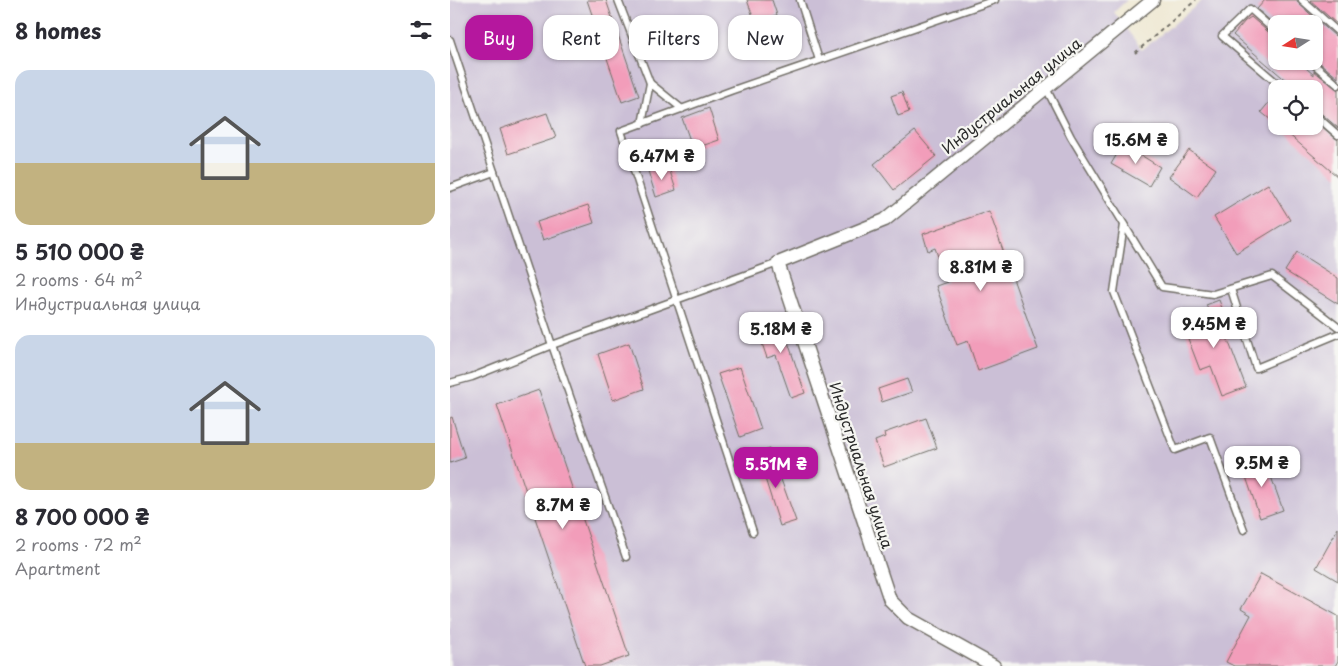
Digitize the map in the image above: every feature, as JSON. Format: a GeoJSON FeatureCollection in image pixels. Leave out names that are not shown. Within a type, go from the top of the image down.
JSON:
{"type":"FeatureCollection","features":[{"type":"Feature","properties":{"kind":"street","name":"Индустриальная улица"},"geometry":{"type":"LineString","coordinates":[[994,666],[908,618],[890,600],[778,263],[885,220],[1153,0]]}},
{"type":"Feature","properties":{"kind":"lane"},"geometry":{"type":"LineString","coordinates":[[618,0],[650,83],[682,109]]}},
{"type":"Feature","properties":{"kind":"lane"},"geometry":{"type":"LineString","coordinates":[[800,0],[819,60]]}},
{"type":"Feature","properties":{"kind":"lane"},"geometry":{"type":"LineString","coordinates":[[753,532],[620,131],[975,3],[995,0]]}},
{"type":"Feature","properties":{"kind":"lane"},"geometry":{"type":"LineString","coordinates":[[1302,0],[1338,32]]}},
{"type":"Feature","properties":{"kind":"lane"},"geometry":{"type":"LineString","coordinates":[[1268,25],[1250,9],[1222,36],[1273,80]]}},
{"type":"Feature","properties":{"kind":"lane"},"geometry":{"type":"LineString","coordinates":[[450,40],[552,345],[626,557]]}},
{"type":"Feature","properties":{"kind":"lane"},"geometry":{"type":"LineString","coordinates":[[1320,70],[1338,86]]}},
{"type":"Feature","properties":{"kind":"lane"},"geometry":{"type":"LineString","coordinates":[[642,124],[650,83]]}},
{"type":"Feature","properties":{"kind":"lane"},"geometry":{"type":"LineString","coordinates":[[1046,88],[1071,137],[1162,287],[1213,294],[1272,276],[1338,327]]}},
{"type":"Feature","properties":{"kind":"lane"},"geometry":{"type":"LineString","coordinates":[[1323,122],[1338,135]]}},
{"type":"Feature","properties":{"kind":"lane"},"geometry":{"type":"LineString","coordinates":[[450,188],[494,172]]}},
{"type":"Feature","properties":{"kind":"lane"},"geometry":{"type":"LineString","coordinates":[[1124,225],[1114,292],[1175,450],[1210,437],[1244,530]]}},
{"type":"Feature","properties":{"kind":"lane"},"geometry":{"type":"LineString","coordinates":[[450,383],[472,377],[552,345],[778,263]]}},
{"type":"Feature","properties":{"kind":"lane"},"geometry":{"type":"LineString","coordinates":[[1231,289],[1256,368],[1338,334]]}},
{"type":"Feature","properties":{"kind":"path"},"geometry":{"type":"LineString","coordinates":[[1135,53],[1196,0]]}},
{"type":"Feature","properties":{"kind":"shaded area"},"geometry":{"type":"Polygon","coordinates":[[[450,0],[1127,0],[1114,12],[1142,50],[1203,0],[1338,0],[1338,666],[450,666],[450,0]]]}},
{"type":"Feature","properties":{"kind":"building"},"geometry":{"type":"Polygon","coordinates":[[[587,0],[606,0],[611,15],[592,15],[587,0]]]}},
{"type":"Feature","properties":{"kind":"building"},"geometry":{"type":"Polygon","coordinates":[[[747,0],[772,0],[777,15],[752,15],[747,0]]]}},
{"type":"Feature","properties":{"kind":"building"},"geometry":{"type":"Polygon","coordinates":[[[1265,0],[1297,0],[1311,15],[1268,15],[1268,19],[1257,9],[1265,0]]]}},
{"type":"Feature","properties":{"kind":"building"},"geometry":{"type":"Polygon","coordinates":[[[1310,0],[1338,0],[1338,25],[1310,0]]]}},
{"type":"Feature","properties":{"kind":"building"},"geometry":{"type":"Polygon","coordinates":[[[1251,17],[1268,32],[1268,65],[1233,35],[1251,17]]]}},
{"type":"Feature","properties":{"kind":"building"},"geometry":{"type":"Polygon","coordinates":[[[1323,25],[1338,37],[1338,78],[1323,66],[1323,25]]]}},
{"type":"Feature","properties":{"kind":"building"},"geometry":{"type":"Polygon","coordinates":[[[619,38],[639,96],[622,102],[608,60],[619,60],[619,38]]]}},
{"type":"Feature","properties":{"kind":"building"},"geometry":{"type":"Polygon","coordinates":[[[1274,70],[1308,70],[1314,75],[1314,71],[1338,90],[1338,128],[1323,115],[1323,80],[1286,80],[1274,70]]]}},
{"type":"Feature","properties":{"kind":"building"},"geometry":{"type":"Polygon","coordinates":[[[902,92],[909,112],[898,116],[891,96],[902,92]]]}},
{"type":"Feature","properties":{"kind":"building"},"geometry":{"type":"Polygon","coordinates":[[[1268,104],[1268,118],[1261,112],[1268,104]]]}},
{"type":"Feature","properties":{"kind":"building"},"geometry":{"type":"Polygon","coordinates":[[[709,108],[719,140],[693,149],[682,118],[709,108]]]}},
{"type":"Feature","properties":{"kind":"building"},"geometry":{"type":"Polygon","coordinates":[[[547,113],[556,138],[508,154],[500,129],[547,113]]]}},
{"type":"Feature","properties":{"kind":"building"},"geometry":{"type":"Polygon","coordinates":[[[1323,128],[1338,140],[1338,177],[1289,135],[1323,135],[1323,128]]]}},
{"type":"Feature","properties":{"kind":"building"},"geometry":{"type":"Polygon","coordinates":[[[915,131],[936,156],[894,190],[874,164],[915,131]]]}},
{"type":"Feature","properties":{"kind":"building"},"geometry":{"type":"Polygon","coordinates":[[[1123,144],[1160,167],[1149,186],[1111,164],[1123,144]]]}},
{"type":"Feature","properties":{"kind":"building"},"geometry":{"type":"Polygon","coordinates":[[[1189,150],[1216,169],[1197,197],[1169,177],[1189,150]]]}},
{"type":"Feature","properties":{"kind":"building"},"geometry":{"type":"Polygon","coordinates":[[[668,165],[676,190],[656,197],[648,171],[668,165]]]}},
{"type":"Feature","properties":{"kind":"building"},"geometry":{"type":"Polygon","coordinates":[[[1268,184],[1290,220],[1236,253],[1214,217],[1268,184]]]}},
{"type":"Feature","properties":{"kind":"building"},"geometry":{"type":"Polygon","coordinates":[[[588,205],[594,223],[543,240],[537,222],[588,205]]]}},
{"type":"Feature","properties":{"kind":"building"},"geometry":{"type":"Polygon","coordinates":[[[989,211],[1038,349],[978,371],[968,341],[957,345],[936,286],[947,282],[935,248],[928,251],[923,234],[989,211]]]}},
{"type":"Feature","properties":{"kind":"building"},"geometry":{"type":"Polygon","coordinates":[[[1297,252],[1338,278],[1338,304],[1285,271],[1297,252]]]}},
{"type":"Feature","properties":{"kind":"building"},"geometry":{"type":"Polygon","coordinates":[[[1219,300],[1223,311],[1220,312],[1225,326],[1223,327],[1246,387],[1222,396],[1211,366],[1200,370],[1182,323],[1209,312],[1206,305],[1219,300]]]}},
{"type":"Feature","properties":{"kind":"building"},"geometry":{"type":"Polygon","coordinates":[[[780,318],[805,393],[791,398],[776,355],[767,358],[756,326],[780,318]]]}},
{"type":"Feature","properties":{"kind":"building"},"geometry":{"type":"Polygon","coordinates":[[[629,343],[644,389],[613,400],[598,354],[629,343]]]}},
{"type":"Feature","properties":{"kind":"building"},"geometry":{"type":"Polygon","coordinates":[[[740,367],[761,429],[740,437],[718,374],[740,367]]]}},
{"type":"Feature","properties":{"kind":"building"},"geometry":{"type":"Polygon","coordinates":[[[907,379],[912,392],[882,402],[878,389],[907,379]]]}},
{"type":"Feature","properties":{"kind":"building"},"geometry":{"type":"Polygon","coordinates":[[[539,390],[629,656],[600,666],[585,666],[497,405],[539,390]]]}},
{"type":"Feature","properties":{"kind":"building"},"geometry":{"type":"Polygon","coordinates":[[[452,417],[465,458],[450,463],[450,418],[452,417]]]}},
{"type":"Feature","properties":{"kind":"building"},"geometry":{"type":"Polygon","coordinates":[[[926,418],[937,448],[884,467],[875,441],[885,437],[884,433],[926,418]]]}},
{"type":"Feature","properties":{"kind":"building"},"geometry":{"type":"Polygon","coordinates":[[[770,449],[796,521],[780,526],[757,453],[770,449]]]}},
{"type":"Feature","properties":{"kind":"building"},"geometry":{"type":"Polygon","coordinates":[[[1264,457],[1283,510],[1260,518],[1242,465],[1264,457]]]}},
{"type":"Feature","properties":{"kind":"building"},"geometry":{"type":"Polygon","coordinates":[[[1338,528],[1338,581],[1316,568],[1338,528]]]}},
{"type":"Feature","properties":{"kind":"building"},"geometry":{"type":"Polygon","coordinates":[[[1261,574],[1338,616],[1338,661],[1335,666],[1234,666],[1226,662],[1251,615],[1241,609],[1261,574]]]}}]}
